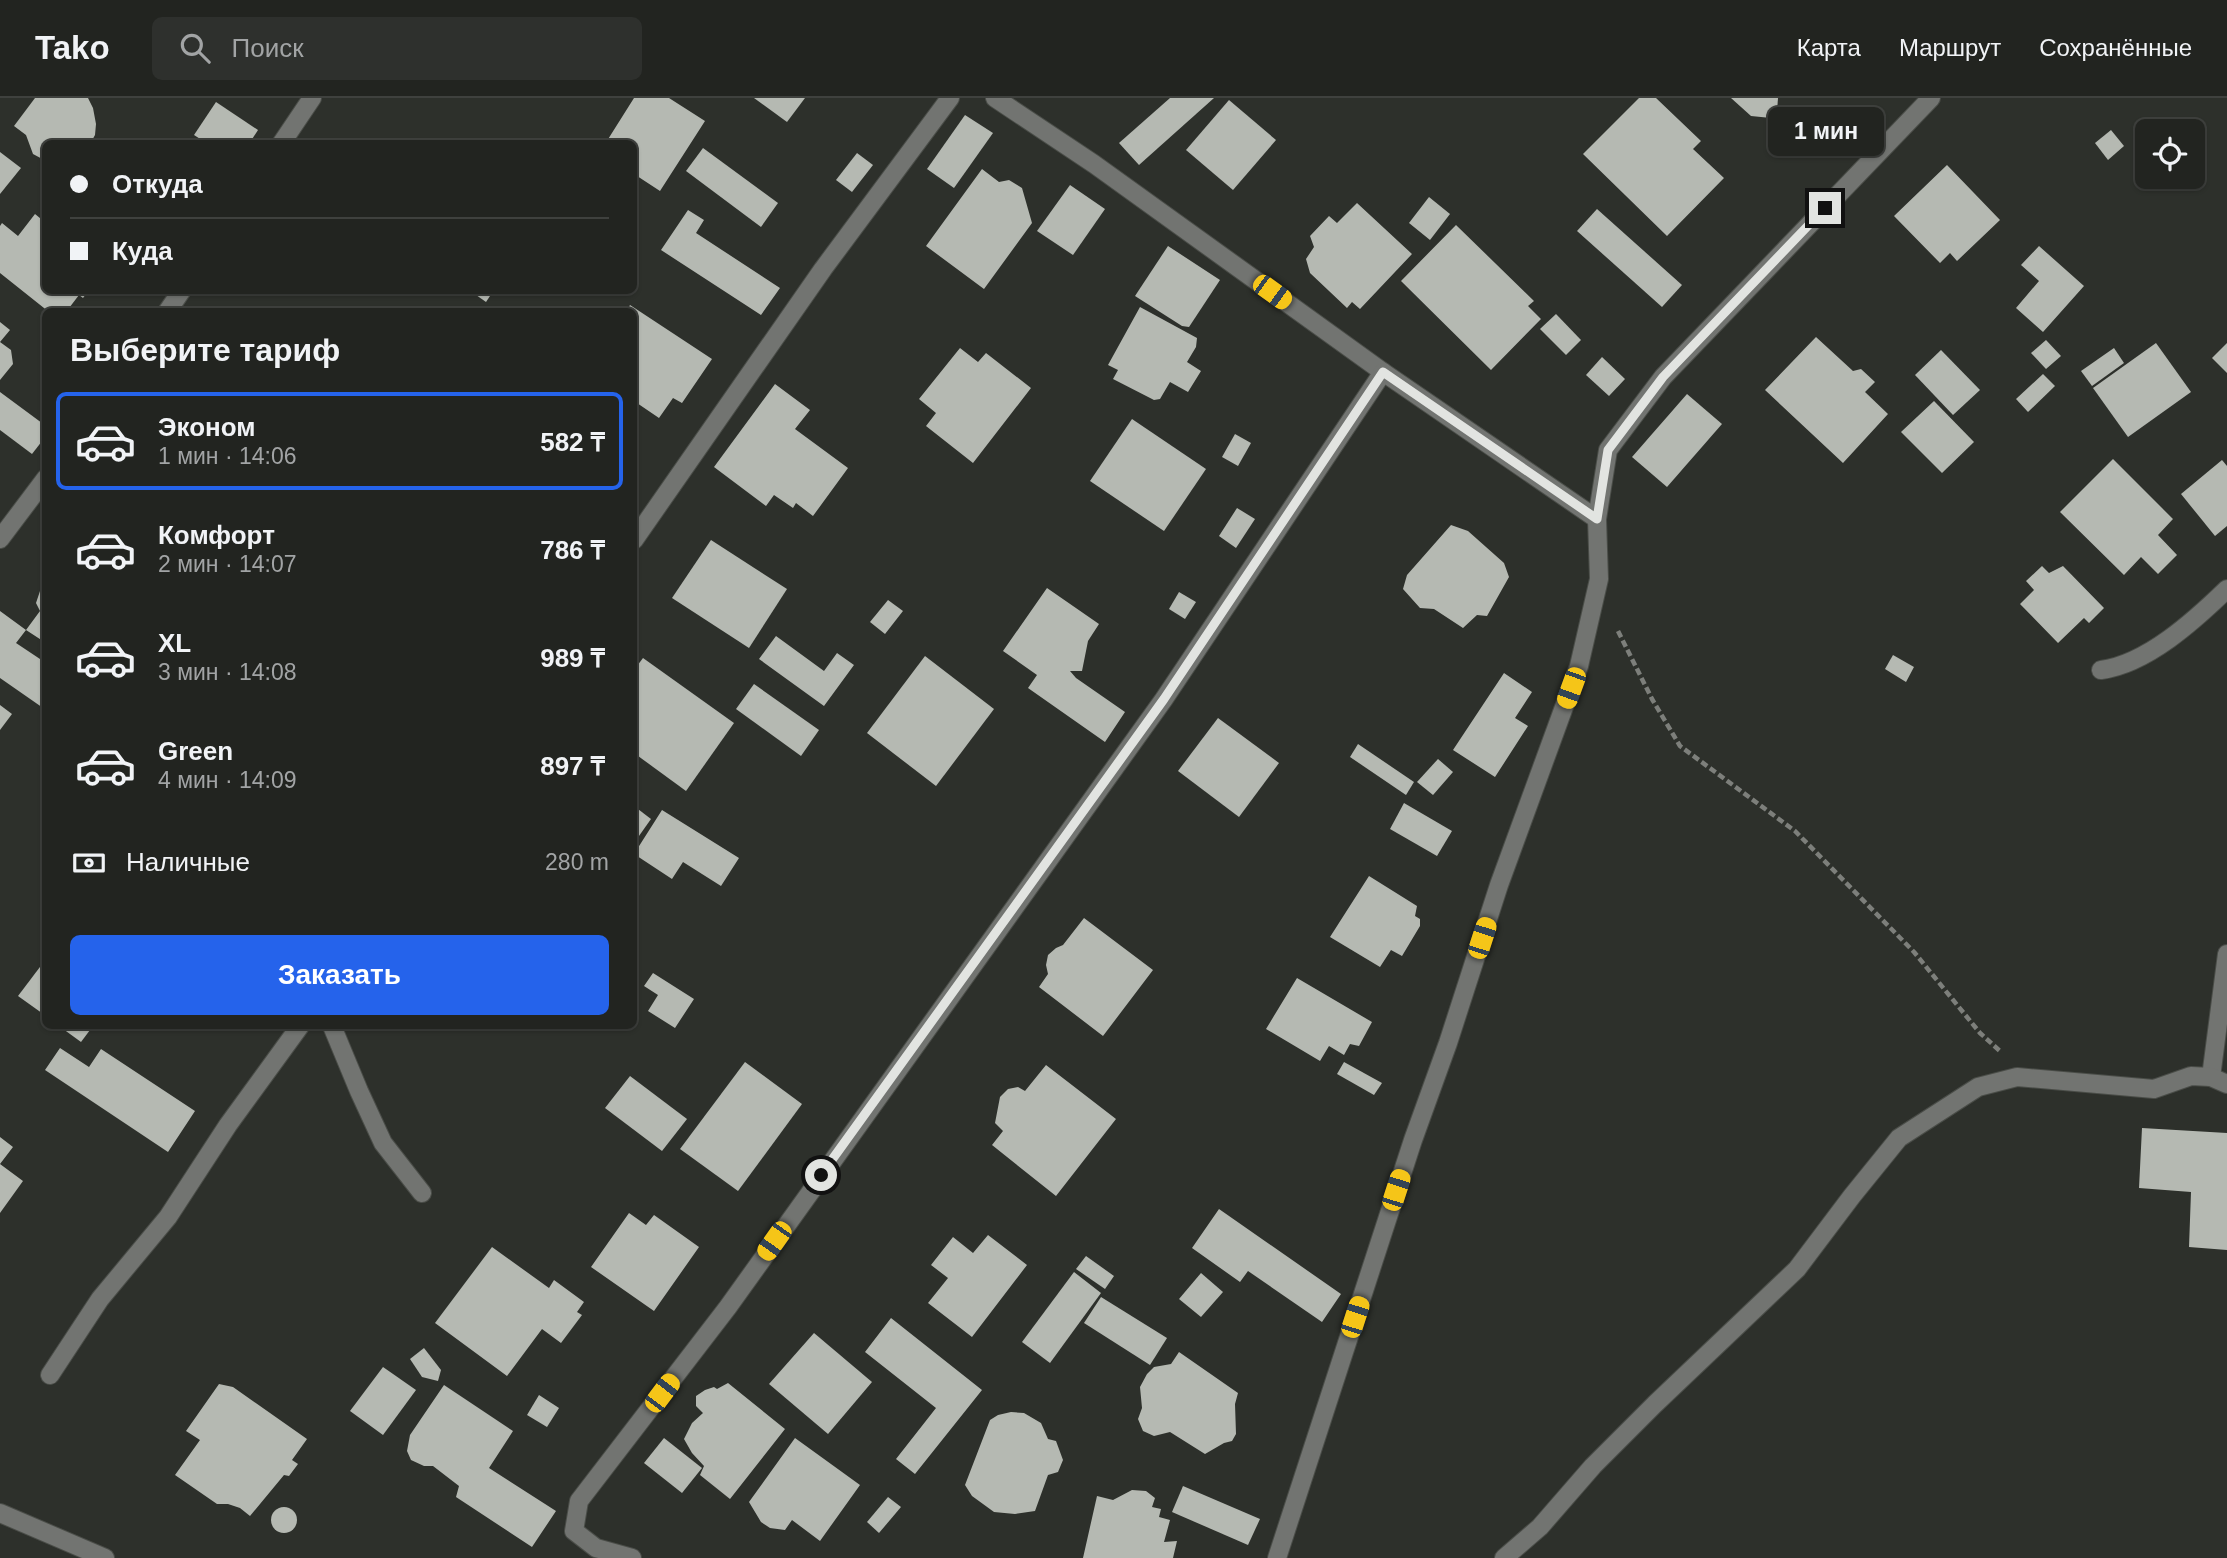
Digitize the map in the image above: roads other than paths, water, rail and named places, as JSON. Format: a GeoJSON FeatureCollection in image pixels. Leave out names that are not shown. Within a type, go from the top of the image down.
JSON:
{"type":"FeatureCollection","features":[{"type":"Feature","properties":{"kind":"street"},"geometry":{"type":"LineString","coordinates":[[284,140],[312,98]]}},
{"type":"Feature","properties":{"kind":"street"},"geometry":{"type":"LineString","coordinates":[[637,536],[815,280],[950,98]]}},
{"type":"Feature","properties":{"kind":"street"},"geometry":{"type":"LineString","coordinates":[[995,98],[1094,164],[1383,372],[1597,519]]}},
{"type":"Feature","properties":{"kind":"street"},"geometry":{"type":"LineString","coordinates":[[1277,1558],[1499,885],[1579,666],[1599,579],[1597,519],[1608,450],[1663,377],[1931,98]]}},
{"type":"Feature","properties":{"kind":"street"},"geometry":{"type":"LineString","coordinates":[[632,1558],[596,1548],[574,1531],[579,1501],[728,1307],[1164,699],[1383,372]]}},
{"type":"Feature","properties":{"kind":"street"},"geometry":{"type":"LineString","coordinates":[[0,539],[42,483]]}},
{"type":"Feature","properties":{"kind":"street"},"geometry":{"type":"LineString","coordinates":[[2101,670],[2120,667],[2189,626],[2227,589]]}},
{"type":"Feature","properties":{"kind":"street"},"geometry":{"type":"LineString","coordinates":[[1504,1558],[1541,1527],[1593,1466],[1654,1404],[1797,1269],[1899,1138],[1978,1087],[2017,1077],[2154,1089],[2190,1076],[2220,1071],[2227,954]]}},
{"type":"Feature","properties":{"kind":"street"},"geometry":{"type":"LineString","coordinates":[[50,1375],[100,1299],[168,1217],[228,1125],[298,1029]]}},
{"type":"Feature","properties":{"kind":"street"},"geometry":{"type":"LineString","coordinates":[[333,1029],[383,1143],[422,1193]]}},
{"type":"Feature","properties":{"kind":"street"},"geometry":{"type":"LineString","coordinates":[[0,1513],[105,1558]]}}]}
